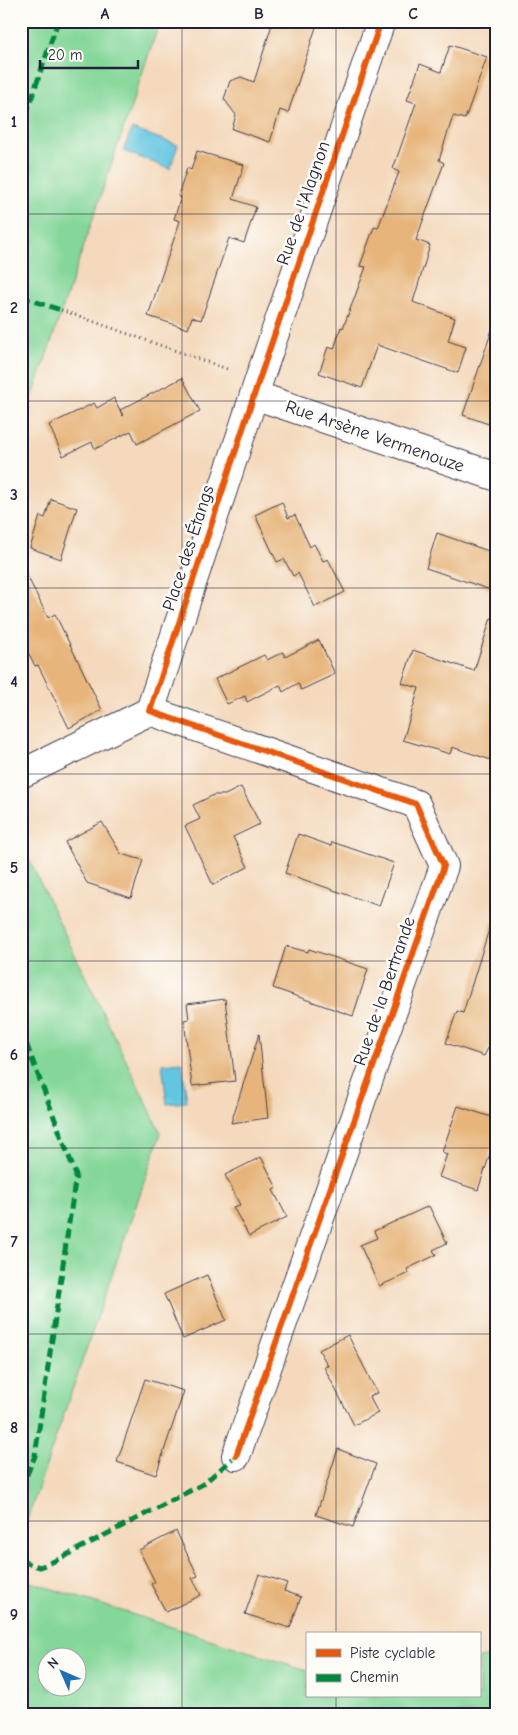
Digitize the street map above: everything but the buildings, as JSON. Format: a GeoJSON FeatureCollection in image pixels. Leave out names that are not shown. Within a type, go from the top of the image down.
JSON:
{"type":"FeatureCollection","features":[{"type":"Feature","properties":{"kind":"street","name":"Rue de l'Alagnon"},"geometry":{"type":"LineString","coordinates":[[257,387],[381,21]]}},
{"type":"Feature","properties":{"kind":"street","name":"Rue Arsène Vermenouze"},"geometry":{"type":"LineString","coordinates":[[257,387],[497,477]]}},
{"type":"Feature","properties":{"kind":"street","name":"Place des Étangs"},"geometry":{"type":"LineString","coordinates":[[150,711],[257,387]]}},
{"type":"Feature","properties":{"kind":"street"},"geometry":{"type":"LineString","coordinates":[[21,774],[150,711]]}},
{"type":"Feature","properties":{"kind":"street","name":"Rue de la Bertrande"},"geometry":{"type":"LineString","coordinates":[[150,711],[416,804],[444,866],[236,1456]]}},
{"type":"Feature","properties":{"kind":"path"},"geometry":{"type":"LineString","coordinates":[[61,310],[257,387]]}},
{"type":"Feature","properties":{"kind":"green space"},"geometry":{"type":"Polygon","coordinates":[[[21,21],[160,21],[21,431],[21,21]]]}},
{"type":"Feature","properties":{"kind":"green space"},"geometry":{"type":"Polygon","coordinates":[[[21,843],[161,1133],[21,1538],[21,843]]]}},
{"type":"Feature","properties":{"kind":"green space"},"geometry":{"type":"Polygon","coordinates":[[[21,1579],[306,1670],[306,1698],[480,1698],[480,1658],[497,1655],[497,1714],[21,1714],[21,1579]]]}},
{"type":"Feature","properties":{"kind":"water"},"geometry":{"type":"Polygon","coordinates":[[[132,129],[178,145],[170,169],[123,151],[132,129]]]}},
{"type":"Feature","properties":{"kind":"water"},"geometry":{"type":"Polygon","coordinates":[[[182,1062],[187,1102],[167,1104],[162,1064],[182,1062]]]}},
{"type":"Feature","properties":{"kind":"marked path"},"geometry":{"type":"LineString","coordinates":[[21,129],[58,21]]}},
{"type":"Feature","properties":{"kind":"marked path"},"geometry":{"type":"LineString","coordinates":[[21,297],[61,310]]}},
{"type":"Feature","properties":{"kind":"marked path"},"geometry":{"type":"LineString","coordinates":[[21,1030],[76,1175],[35,1456],[21,1488]]}},
{"type":"Feature","properties":{"kind":"marked path"},"geometry":{"type":"LineString","coordinates":[[21,1561],[40,1567],[59,1559],[203,1484],[236,1456]]}},
{"type":"Feature","properties":{"kind":"cycle path"},"geometry":{"type":"LineString","coordinates":[[236,1456],[444,866],[416,804],[150,711],[259,380],[381,21]]}}]}
